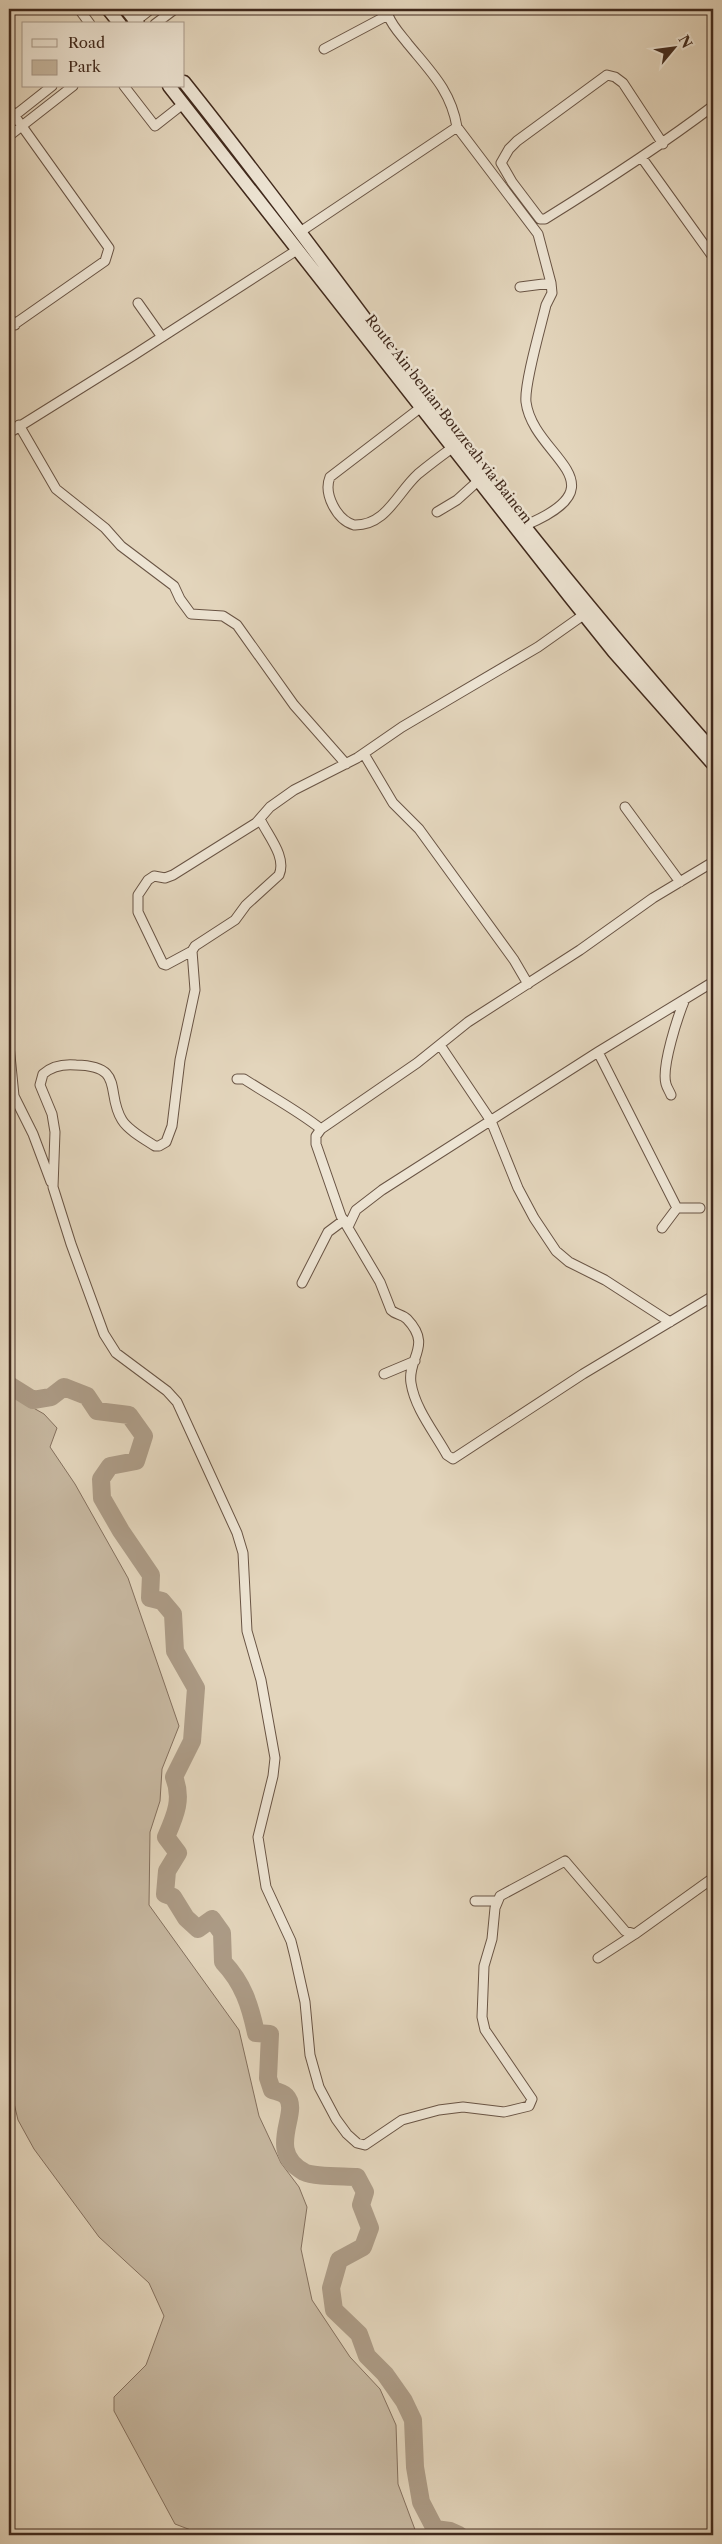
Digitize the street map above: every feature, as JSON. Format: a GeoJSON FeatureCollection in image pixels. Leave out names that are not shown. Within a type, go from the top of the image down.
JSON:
{"type":"FeatureCollection","features":[{"type":"Feature","properties":{"kind":"main road"},"geometry":{"type":"LineString","coordinates":[[108,9],[118,22]]}},
{"type":"Feature","properties":{"kind":"main road"},"geometry":{"type":"LineString","coordinates":[[126,9],[134,22]]}},
{"type":"Feature","properties":{"kind":"main road","name":"Route Ain benian Bouzreah via Bainem"},"geometry":{"type":"LineString","coordinates":[[185,83],[300,232],[424,405],[452,448],[478,481],[589,612],[713,751]]}},
{"type":"Feature","properties":{"kind":"main road","name":"Route Ain benian Bouzreah via Bainem"},"geometry":{"type":"LineString","coordinates":[[171,88],[297,250],[424,405],[526,525],[657,702],[713,764]]}},
{"type":"Feature","properties":{"kind":"street"},"geometry":{"type":"LineString","coordinates":[[79,9],[89,22]]}},
{"type":"Feature","properties":{"kind":"street"},"geometry":{"type":"LineString","coordinates":[[136,22],[151,9]]}},
{"type":"Feature","properties":{"kind":"street"},"geometry":{"type":"LineString","coordinates":[[158,22],[174,9]]}},
{"type":"Feature","properties":{"kind":"street"},"geometry":{"type":"LineString","coordinates":[[324,49],[389,12],[396,29],[446,91],[454,109],[457,127],[538,234]]}},
{"type":"Feature","properties":{"kind":"street"},"geometry":{"type":"LineString","coordinates":[[526,525],[556,509],[570,493],[572,485],[568,472],[536,427],[526,402],[546,305],[552,293],[538,234],[540,219],[512,182],[502,163],[509,149],[518,141],[607,75],[615,77],[623,83],[663,144]]}},
{"type":"Feature","properties":{"kind":"street"},"geometry":{"type":"LineString","coordinates":[[9,317],[12,326],[105,261],[110,248],[21,126],[10,115],[49,88]]}},
{"type":"Feature","properties":{"kind":"street"},"geometry":{"type":"LineString","coordinates":[[9,136],[70,88]]}},
{"type":"Feature","properties":{"kind":"street"},"geometry":{"type":"LineString","coordinates":[[126,88],[155,126],[183,104]]}},
{"type":"Feature","properties":{"kind":"street"},"geometry":{"type":"LineString","coordinates":[[540,219],[545,219],[642,158],[713,106]]}},
{"type":"Feature","properties":{"kind":"street"},"geometry":{"type":"LineString","coordinates":[[300,232],[457,127]]}},
{"type":"Feature","properties":{"kind":"street"},"geometry":{"type":"LineString","coordinates":[[642,158],[713,257]]}},
{"type":"Feature","properties":{"kind":"street"},"geometry":{"type":"LineString","coordinates":[[9,433],[297,250]]}},
{"type":"Feature","properties":{"kind":"street"},"geometry":{"type":"LineString","coordinates":[[520,287],[551,284]]}},
{"type":"Feature","properties":{"kind":"street"},"geometry":{"type":"LineString","coordinates":[[138,303],[162,337]]}},
{"type":"Feature","properties":{"kind":"street"},"geometry":{"type":"LineString","coordinates":[[424,405],[330,477],[328,484],[330,495],[339,516],[354,525],[374,521],[396,502],[418,475],[452,448]]}},
{"type":"Feature","properties":{"kind":"street"},"geometry":{"type":"LineString","coordinates":[[19,425],[56,489],[105,528],[121,546],[174,586],[180,599],[191,614],[223,616],[237,625],[294,705],[346,764]]}},
{"type":"Feature","properties":{"kind":"street"},"geometry":{"type":"LineString","coordinates":[[437,512],[457,500],[478,481]]}},
{"type":"Feature","properties":{"kind":"street"},"geometry":{"type":"LineString","coordinates":[[260,819],[282,861],[279,875],[246,905],[235,920],[195,946],[192,951],[163,964],[138,912],[138,895],[148,880],[154,876],[165,878],[173,875],[260,819],[270,807],[294,790],[364,754],[402,726],[538,646],[589,612]]}},
{"type":"Feature","properties":{"kind":"street"},"geometry":{"type":"LineString","coordinates":[[364,754],[396,806],[419,829],[506,949],[528,984]]}},
{"type":"Feature","properties":{"kind":"street"},"geometry":{"type":"LineString","coordinates":[[625,807],[680,882]]}},
{"type":"Feature","properties":{"kind":"street"},"geometry":{"type":"LineString","coordinates":[[713,862],[468,1022],[440,1045],[321,1129],[316,1136],[316,1144],[346,1224],[380,1282],[391,1310],[406,1318],[417,1335],[420,1346],[411,1372],[416,1400],[448,1455],[453,1458],[583,1374],[713,1296]]}},
{"type":"Feature","properties":{"kind":"street"},"geometry":{"type":"LineString","coordinates":[[53,1187],[55,1132],[52,1114],[40,1085],[41,1077],[50,1069],[70,1064],[101,1069],[110,1080],[122,1121],[155,1146],[166,1142],[172,1126],[180,1060],[195,990],[192,951]]}},
{"type":"Feature","properties":{"kind":"street"},"geometry":{"type":"LineString","coordinates":[[302,1283],[328,1232],[346,1224],[356,1210],[366,1202],[598,1052],[713,982]]}},
{"type":"Feature","properties":{"kind":"street"},"geometry":{"type":"LineString","coordinates":[[671,1095],[666,1083],[666,1071],[676,1021],[686,999]]}},
{"type":"Feature","properties":{"kind":"street"},"geometry":{"type":"LineString","coordinates":[[9,1045],[14,1096],[33,1134],[53,1187],[70,1244],[108,1342],[116,1353],[167,1391],[176,1402],[241,1543],[245,1569],[247,1631],[260,1680],[274,1758],[273,1776],[258,1838],[261,1869],[266,1887],[291,1941],[296,1957],[305,2002],[310,2055],[319,2087],[336,2119],[357,2143],[371,2144],[402,2120],[439,2110],[463,2107],[504,2112],[529,2106],[532,2099],[489,2037],[483,2022],[484,1966],[492,1939],[497,1901],[500,1896],[564,1861],[625,1931],[635,1934]]}},
{"type":"Feature","properties":{"kind":"street"},"geometry":{"type":"LineString","coordinates":[[440,1045],[491,1121],[518,1188],[534,1218],[556,1250],[569,1262],[604,1280],[670,1322]]}},
{"type":"Feature","properties":{"kind":"street"},"geometry":{"type":"LineString","coordinates":[[598,1052],[678,1208]]}},
{"type":"Feature","properties":{"kind":"street"},"geometry":{"type":"LineString","coordinates":[[237,1079],[244,1080],[282,1104],[295,1109],[321,1129]]}},
{"type":"Feature","properties":{"kind":"street"},"geometry":{"type":"LineString","coordinates":[[678,1208],[700,1208]]}},
{"type":"Feature","properties":{"kind":"street"},"geometry":{"type":"LineString","coordinates":[[662,1228],[678,1208]]}},
{"type":"Feature","properties":{"kind":"street"},"geometry":{"type":"LineString","coordinates":[[384,1374],[415,1361]]}},
{"type":"Feature","properties":{"kind":"street"},"geometry":{"type":"LineString","coordinates":[[598,1958],[713,1878]]}},
{"type":"Feature","properties":{"kind":"street"},"geometry":{"type":"LineString","coordinates":[[475,1901],[497,1901]]}},
{"type":"Feature","properties":{"kind":"green space"},"geometry":{"type":"Polygon","coordinates":[[[9,1394],[44,1414],[57,1428],[50,1447],[75,1484],[128,1578],[179,1726],[162,1769],[160,1801],[150,1832],[149,1905],[239,2030],[259,2116],[281,2163],[299,2187],[307,2207],[301,2249],[312,2300],[350,2357],[380,2389],[396,2425],[398,2484],[417,2535],[204,2535],[175,2524],[114,2411],[114,2397],[146,2365],[164,2316],[149,2283],[99,2237],[34,2149],[18,2120],[9,2082],[9,1394]]]}},
{"type":"Feature","properties":{"kind":"waterway"},"geometry":{"type":"LineString","coordinates":[[9,1385],[33,1400],[51,1397],[64,1387],[87,1396],[97,1411],[129,1415],[144,1436],[136,1461],[110,1466],[101,1479],[102,1498],[121,1531],[151,1575],[150,1598],[162,1601],[173,1614],[175,1651],[196,1688],[192,1741],[174,1777],[177,1785],[178,1800],[175,1815],[166,1837],[178,1853],[167,1871],[165,1894],[173,1897],[186,1918],[198,1929],[212,1919],[222,1933],[223,1962],[241,1986],[256,2033],[270,2034],[268,2078],[272,2090],[285,2095],[290,2103],[285,2143],[292,2163],[309,2174],[357,2177],[365,2192],[361,2205],[370,2228],[363,2247],[339,2260],[331,2288],[334,2310],[359,2334],[367,2356],[385,2374],[404,2401],[413,2420],[415,2467],[421,2502],[435,2529],[450,2531],[459,2535]]}}]}
